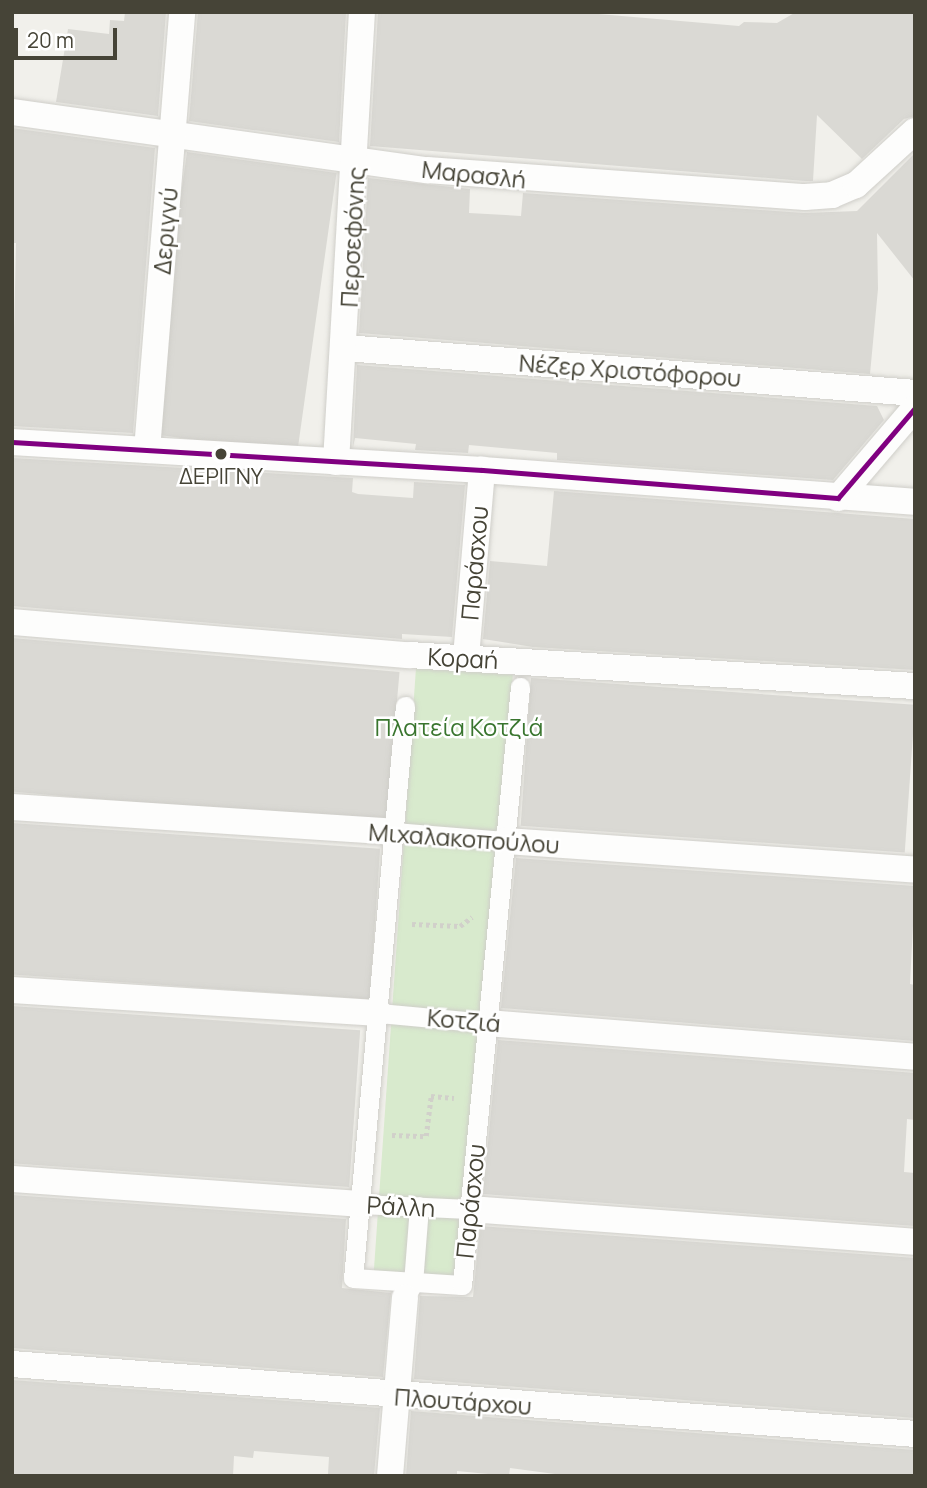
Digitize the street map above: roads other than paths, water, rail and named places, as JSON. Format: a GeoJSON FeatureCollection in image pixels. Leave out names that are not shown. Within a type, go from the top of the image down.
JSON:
{"type":"FeatureCollection","features":[{"type":"Feature","properties":{"kind":"street","name":"Δεριγνύ"},"geometry":{"type":"LineString","coordinates":[[147,450],[182,12]]}},
{"type":"Feature","properties":{"kind":"street","name":"Περσεφόνης"},"geometry":{"type":"LineString","coordinates":[[337,462],[356,158],[362,12]]}},
{"type":"Feature","properties":{"kind":"street","name":"Μαρασλή"},"geometry":{"type":"LineString","coordinates":[[12,112],[573,184],[805,197],[832,195],[856,185],[915,131]]}},
{"type":"Feature","properties":{"kind":"street","name":"Nέζερ Χριστόφορου"},"geometry":{"type":"LineString","coordinates":[[345,348],[915,393]]}},
{"type":"Feature","properties":{"kind":"street"},"geometry":{"type":"LineString","coordinates":[[838,498],[915,408]]}},
{"type":"Feature","properties":{"kind":"street"},"geometry":{"type":"LineString","coordinates":[[12,442],[482,470],[915,502]]}},
{"type":"Feature","properties":{"kind":"street","name":"Παράσχου"},"geometry":{"type":"LineString","coordinates":[[466,657],[482,470]]}},
{"type":"Feature","properties":{"kind":"street","name":"Κοραή"},"geometry":{"type":"LineString","coordinates":[[12,622],[466,657],[915,686]]}},
{"type":"Feature","properties":{"kind":"street","name":"Παράσχου"},"geometry":{"type":"LineString","coordinates":[[405,706],[353,1278],[409,1290],[462,1285],[520,687]]}},
{"type":"Feature","properties":{"kind":"street","name":"Μιχαλακοπούλου"},"geometry":{"type":"LineString","coordinates":[[12,807],[915,870]]}},
{"type":"Feature","properties":{"kind":"street","name":"Κοτζιά"},"geometry":{"type":"LineString","coordinates":[[12,990],[379,1013],[915,1057]]}},
{"type":"Feature","properties":{"kind":"street","name":"Ράλλη"},"geometry":{"type":"LineString","coordinates":[[12,1179],[915,1242]]}},
{"type":"Feature","properties":{"kind":"street"},"geometry":{"type":"LineString","coordinates":[[390,1476],[419,1206]]}},
{"type":"Feature","properties":{"kind":"street","name":"Πλουτάρχου"},"geometry":{"type":"LineString","coordinates":[[12,1364],[397,1396],[915,1434]]}},
{"type":"Feature","properties":{"kind":"place","name":"ΔΕΡΙΓΝΥ"},"geometry":{"type":"Point","coordinates":[221,454]}},
{"type":"Feature","properties":{"kind":"park label","name":"Πλατεία Κοτζιά"},"geometry":{"type":"Point","coordinates":[459,727]}}]}
